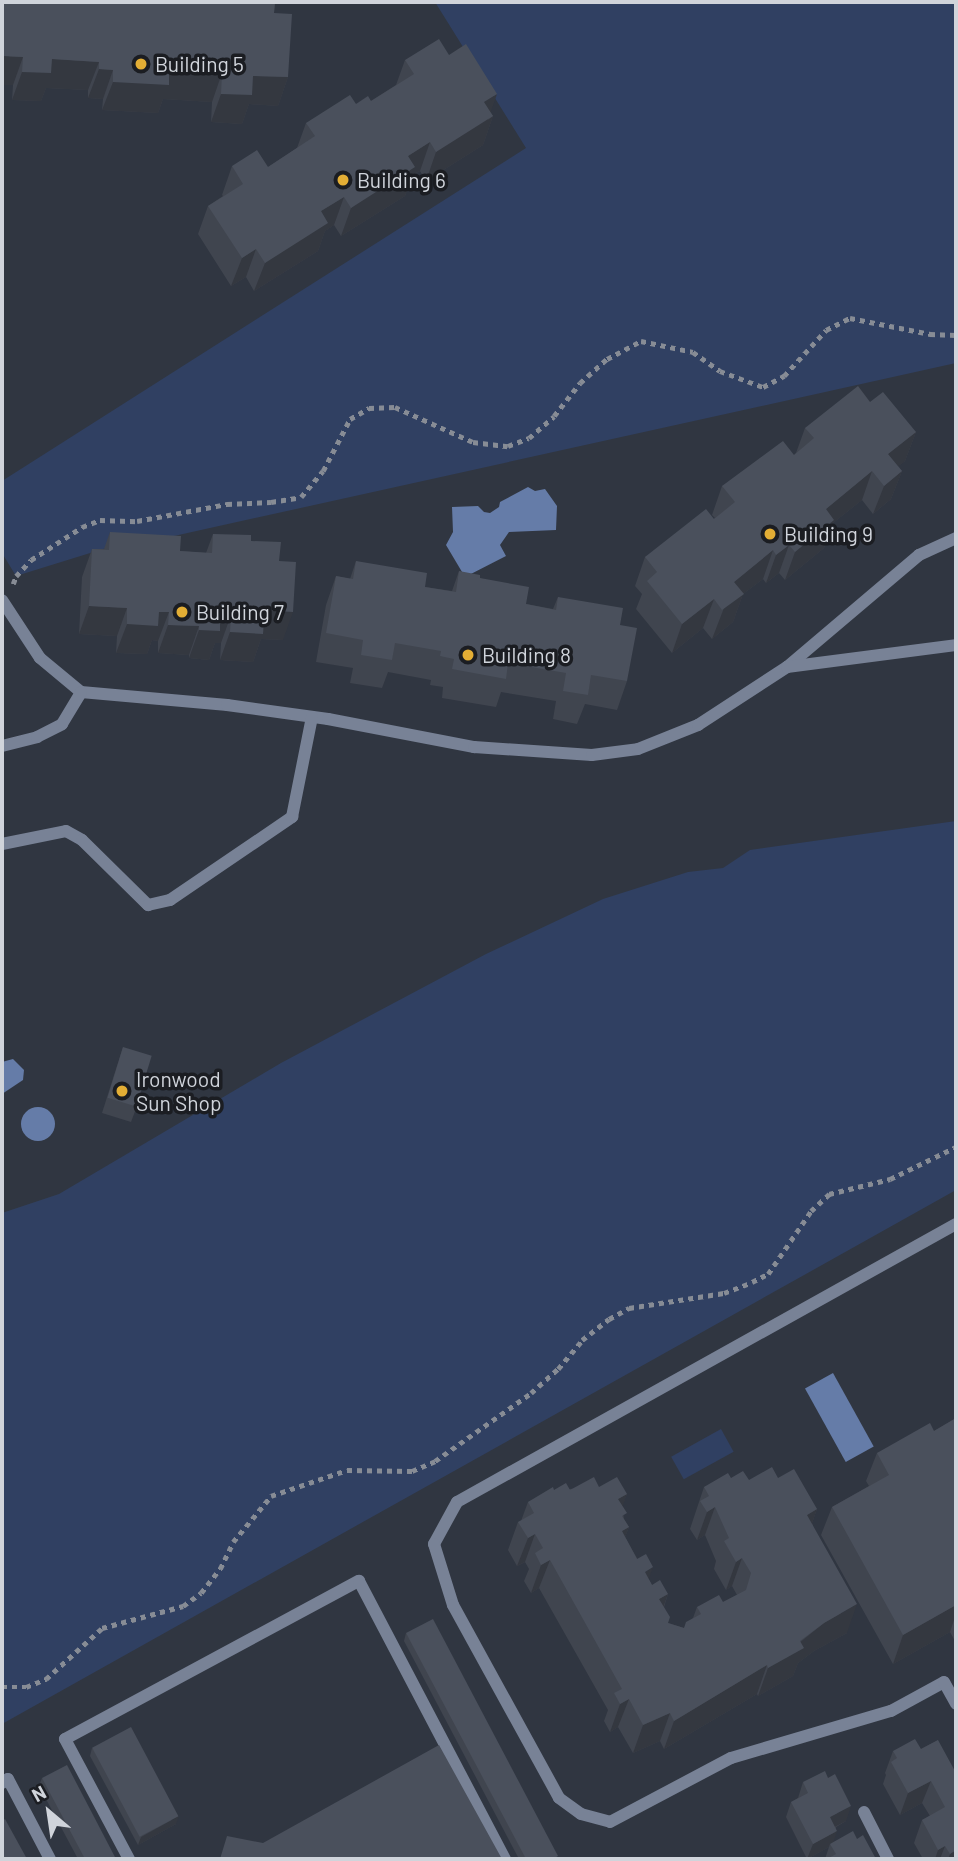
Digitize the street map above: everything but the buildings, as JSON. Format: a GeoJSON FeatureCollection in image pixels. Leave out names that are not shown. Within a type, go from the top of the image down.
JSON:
{"type":"FeatureCollection","features":[{"type":"Feature","properties":{"kind":"lane"},"geometry":{"type":"LineString","coordinates":[[4,603],[40,658],[81,692],[226,705],[312,717],[474,747],[592,755],[638,749],[698,725],[787,667],[919,555],[956,538]]}},
{"type":"Feature","properties":{"kind":"lane"},"geometry":{"type":"LineString","coordinates":[[787,667],[956,645]]}},
{"type":"Feature","properties":{"kind":"lane"},"geometry":{"type":"LineString","coordinates":[[2,746],[37,737],[62,724],[81,692]]}},
{"type":"Feature","properties":{"kind":"lane"},"geometry":{"type":"LineString","coordinates":[[2,844],[66,831],[82,840],[148,905],[170,900],[292,817],[312,717]]}},
{"type":"Feature","properties":{"kind":"lane"},"geometry":{"type":"LineString","coordinates":[[956,1224],[457,1502],[434,1544],[453,1605],[559,1798],[581,1814],[610,1822],[731,1758],[891,1711],[956,1674]]}},
{"type":"Feature","properties":{"kind":"lane"},"geometry":{"type":"LineString","coordinates":[[129,1859],[65,1739],[359,1581],[505,1859]]}},
{"type":"Feature","properties":{"kind":"lane"},"geometry":{"type":"LineString","coordinates":[[944,1682],[956,1704]]}},
{"type":"Feature","properties":{"kind":"lane"},"geometry":{"type":"LineString","coordinates":[[2,1783],[8,1779],[50,1859]]}},
{"type":"Feature","properties":{"kind":"lane"},"geometry":{"type":"LineString","coordinates":[[864,1812],[888,1859]]}},
{"type":"Feature","properties":{"kind":"path"},"geometry":{"type":"LineString","coordinates":[[4,603],[16,576],[31,560],[82,527],[100,520],[137,521],[227,503],[271,502],[301,497],[323,471],[334,444],[350,419],[369,408],[395,407],[473,442],[508,446],[529,438],[554,416],[580,383],[607,359],[641,341],[693,352],[720,371],[763,387],[784,376],[826,330],[850,318],[930,334],[956,335]]}},
{"type":"Feature","properties":{"kind":"path"},"geometry":{"type":"LineString","coordinates":[[2,1687],[26,1687],[46,1678],[103,1628],[183,1606],[201,1592],[220,1569],[233,1542],[271,1496],[290,1487],[347,1471],[412,1471],[435,1461],[531,1393],[558,1369],[582,1340],[609,1319],[629,1308],[723,1293],[752,1282],[768,1274],[811,1211],[829,1194],[890,1180],[956,1147]]}},
{"type":"Feature","properties":{"kind":"shaded area"},"geometry":{"type":"Polygon","coordinates":[[[435,2],[956,2],[956,363],[165,538],[116,545],[16,576],[2,553],[2,481],[526,148],[435,2]]]}},
{"type":"Feature","properties":{"kind":"shaded area"},"geometry":{"type":"Polygon","coordinates":[[[528,487],[535,491],[545,489],[557,506],[556,530],[509,532],[500,545],[506,556],[465,577],[446,545],[453,532],[452,507],[478,506],[484,512],[490,513],[499,507],[500,502],[528,487]]]}},
{"type":"Feature","properties":{"kind":"shaded area"},"geometry":{"type":"Polygon","coordinates":[[[956,821],[956,1190],[2,1724],[2,1213],[59,1194],[281,1063],[486,954],[603,899],[688,872],[723,868],[750,850],[956,821]]]}},
{"type":"Feature","properties":{"kind":"shaded area"},"geometry":{"type":"Polygon","coordinates":[[[13,1059],[24,1070],[23,1080],[2,1094],[2,1062],[13,1059]]]}},
{"type":"Feature","properties":{"kind":"shaded area"},"geometry":{"type":"Polygon","coordinates":[[[38,1107],[50,1112],[55,1124],[50,1136],[38,1141],[26,1136],[21,1124],[26,1112],[38,1107]]]}},
{"type":"Feature","properties":{"kind":"shaded area"},"geometry":{"type":"Polygon","coordinates":[[[833,1373],[874,1446],[846,1462],[805,1389],[833,1373]]]}},
{"type":"Feature","properties":{"kind":"shaded area"},"geometry":{"type":"Polygon","coordinates":[[[721,1429],[734,1452],[684,1479],[671,1457],[721,1429]]]}},
{"type":"Feature","properties":{"kind":"place","name":"Building 5"},"geometry":{"type":"Point","coordinates":[141,64]}},
{"type":"Feature","properties":{"kind":"place","name":"Building 6"},"geometry":{"type":"Point","coordinates":[343,180]}},
{"type":"Feature","properties":{"kind":"place","name":"Building 9"},"geometry":{"type":"Point","coordinates":[770,534]}},
{"type":"Feature","properties":{"kind":"place","name":"Building 7"},"geometry":{"type":"Point","coordinates":[182,612]}},
{"type":"Feature","properties":{"kind":"place","name":"Building 8"},"geometry":{"type":"Point","coordinates":[468,655]}},
{"type":"Feature","properties":{"kind":"place","name":"Ironwood Sun Shop"},"geometry":{"type":"Point","coordinates":[122,1091]}}]}
